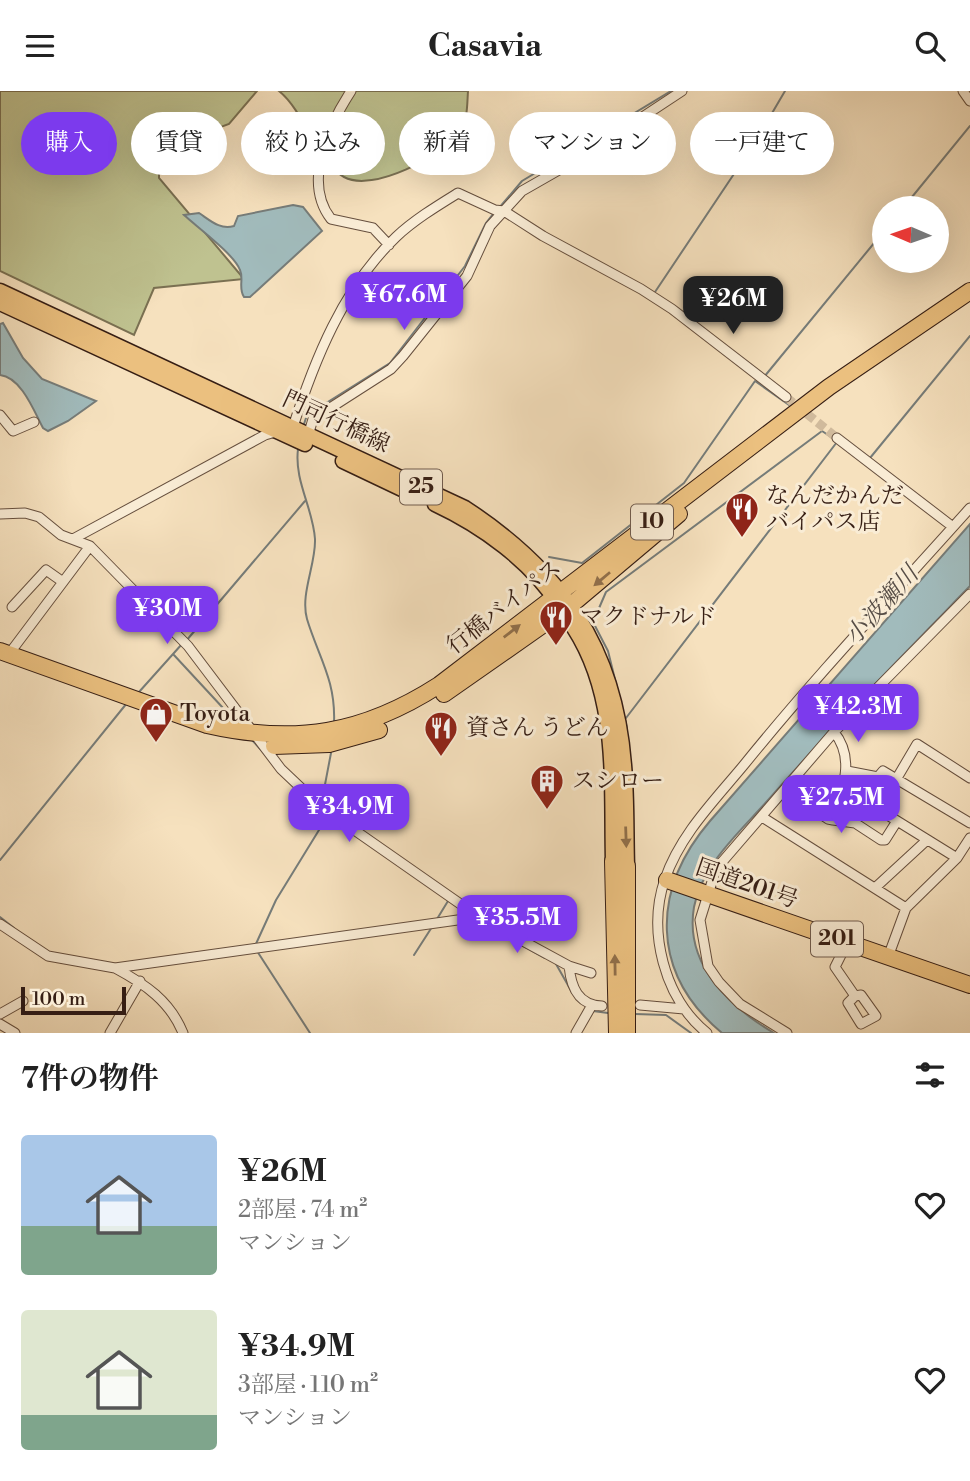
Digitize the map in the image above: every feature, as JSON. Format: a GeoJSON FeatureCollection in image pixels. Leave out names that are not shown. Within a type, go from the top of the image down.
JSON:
{"type":"FeatureCollection","features":[{"type":"Feature","properties":{"kind":"highway","name":"行橋バイパス"},"geometry":{"type":"LineString","coordinates":[[563,601],[829,387],[970,291]]}},
{"type":"Feature","properties":{"kind":"highway","name":"行橋バイパス"},"geometry":{"type":"LineString","coordinates":[[3,656],[258,740],[370,723],[412,703],[563,601],[794,426],[970,303]]}},
{"type":"Feature","properties":{"kind":"highway"},"geometry":{"type":"LineString","coordinates":[[617,1033],[620,864]]}},
{"type":"Feature","properties":{"kind":"highway"},"geometry":{"type":"LineString","coordinates":[[620,864],[627,1033]]}},
{"type":"Feature","properties":{"kind":"highway","name":"国道201号"},"geometry":{"type":"LineString","coordinates":[[667,880],[970,985]]}},
{"type":"Feature","properties":{"kind":"main road","name":"門司行橋線"},"geometry":{"type":"LineString","coordinates":[[0,291],[287,431]]}},
{"type":"Feature","properties":{"kind":"main road","name":"門司行橋線"},"geometry":{"type":"LineString","coordinates":[[0,303],[307,439],[471,523],[517,558],[563,601],[597,649],[617,719],[624,764],[620,864]]}},
{"type":"Feature","properties":{"kind":"street"},"geometry":{"type":"LineString","coordinates":[[351,91],[325,146],[318,192],[331,219],[373,228],[389,245]]}},
{"type":"Feature","properties":{"kind":"street"},"geometry":{"type":"LineString","coordinates":[[307,439],[313,419],[391,369],[403,356],[467,276],[490,226],[522,191],[585,155],[682,91]]}},
{"type":"Feature","properties":{"kind":"street"},"geometry":{"type":"LineString","coordinates":[[963,91],[970,101]]}},
{"type":"Feature","properties":{"kind":"street"},"geometry":{"type":"LineString","coordinates":[[73,539],[265,435],[287,431],[340,314],[369,266],[397,235],[458,193],[495,210],[504,211],[672,309],[786,397]]}},
{"type":"Feature","properties":{"kind":"street"},"geometry":{"type":"LineString","coordinates":[[0,415],[13,431],[34,422]]}},
{"type":"Feature","properties":{"kind":"street"},"geometry":{"type":"LineString","coordinates":[[837,438],[953,527]]}},
{"type":"Feature","properties":{"kind":"street"},"geometry":{"type":"LineString","coordinates":[[707,1033],[684,1009],[662,955],[658,913],[665,880],[684,840],[768,735],[970,507]]}},
{"type":"Feature","properties":{"kind":"street"},"geometry":{"type":"LineString","coordinates":[[0,513],[25,513],[39,517],[61,535],[90,546],[195,655],[258,740],[320,806],[479,917],[569,966],[592,973]]}},
{"type":"Feature","properties":{"kind":"street"},"geometry":{"type":"LineString","coordinates":[[3,656],[90,546]]}},
{"type":"Feature","properties":{"kind":"street"},"geometry":{"type":"LineString","coordinates":[[12,607],[46,570],[63,582]]}},
{"type":"Feature","properties":{"kind":"street"},"geometry":{"type":"LineString","coordinates":[[787,1033],[740,1004],[708,966],[700,920],[705,894],[716,869],[834,731],[970,594]]}},
{"type":"Feature","properties":{"kind":"street"},"geometry":{"type":"LineString","coordinates":[[833,820],[847,771],[841,740],[834,731]]}},
{"type":"Feature","properties":{"kind":"street"},"geometry":{"type":"LineString","coordinates":[[897,778],[917,744],[970,778]]}},
{"type":"Feature","properties":{"kind":"street"},"geometry":{"type":"LineString","coordinates":[[847,771],[878,778],[883,771],[970,823]]}},
{"type":"Feature","properties":{"kind":"street"},"geometry":{"type":"LineString","coordinates":[[785,790],[828,819],[855,823],[885,840],[897,821]]}},
{"type":"Feature","properties":{"kind":"street"},"geometry":{"type":"LineString","coordinates":[[873,806],[957,858]]}},
{"type":"Feature","properties":{"kind":"street"},"geometry":{"type":"LineString","coordinates":[[762,817],[906,908]]}},
{"type":"Feature","properties":{"kind":"street"},"geometry":{"type":"LineString","coordinates":[[888,957],[906,908],[957,858],[970,838]]}},
{"type":"Feature","properties":{"kind":"street"},"geometry":{"type":"LineString","coordinates":[[876,887],[927,840]]}},
{"type":"Feature","properties":{"kind":"street"},"geometry":{"type":"LineString","coordinates":[[0,924],[48,956],[116,968],[479,917]]}},
{"type":"Feature","properties":{"kind":"street"},"geometry":{"type":"LineString","coordinates":[[846,943],[835,967],[855,996]]}},
{"type":"Feature","properties":{"kind":"street"},"geometry":{"type":"LineString","coordinates":[[569,966],[571,985],[576,994],[597,1005],[576,1033]]}},
{"type":"Feature","properties":{"kind":"street"},"geometry":{"type":"LineString","coordinates":[[116,968],[140,981],[167,1005],[183,1033]]}},
{"type":"Feature","properties":{"kind":"street"},"geometry":{"type":"LineString","coordinates":[[110,1033],[140,981]]}},
{"type":"Feature","properties":{"kind":"street"},"geometry":{"type":"LineString","coordinates":[[0,1014],[23,1001]]}},
{"type":"Feature","properties":{"kind":"street"},"geometry":{"type":"LineString","coordinates":[[640,1005],[684,1009]]}},
{"type":"Feature","properties":{"kind":"street"},"geometry":{"type":"LineString","coordinates":[[0,1024],[15,1033]]}},
{"type":"Feature","properties":{"kind":"green space"},"geometry":{"type":"Polygon","coordinates":[[[0,91],[257,91],[227,125],[227,112],[131,112],[131,175],[159,175],[244,279],[154,288],[134,335],[0,271],[0,91]]]}},
{"type":"Feature","properties":{"kind":"green space"},"geometry":{"type":"Polygon","coordinates":[[[279,91],[468,91],[466,112],[399,112],[399,172],[357,181],[341,175],[385,175],[385,112],[297,112],[279,91]]]}},
{"type":"Feature","properties":{"kind":"water"},"geometry":{"type":"Polygon","coordinates":[[[293,205],[303,207],[322,231],[250,297],[244,297],[242,294],[241,273],[236,264],[184,215],[199,213],[216,224],[229,227],[234,226],[238,216],[293,205]]]}},
{"type":"Feature","properties":{"kind":"water"},"geometry":{"type":"Polygon","coordinates":[[[3,323],[23,358],[42,379],[96,401],[68,421],[48,431],[43,428],[20,388],[8,377],[0,375],[0,324],[3,323]]]}},
{"type":"Feature","properties":{"kind":"water"},"geometry":{"type":"Polygon","coordinates":[[[970,524],[970,586],[794,771],[724,849],[705,876],[694,907],[693,928],[696,948],[703,965],[727,997],[774,1033],[722,1033],[698,1009],[681,984],[671,958],[667,930],[669,903],[677,875],[691,847],[710,821],[970,524]]]}},
{"type":"Feature","properties":{"kind":"waterway"},"geometry":{"type":"LineString","coordinates":[[499,208],[522,181],[671,91]]}},
{"type":"Feature","properties":{"kind":"waterway"},"geometry":{"type":"LineString","coordinates":[[655,292],[754,144],[785,91]]}},
{"type":"Feature","properties":{"kind":"waterway"},"geometry":{"type":"LineString","coordinates":[[913,196],[970,126]]}},
{"type":"Feature","properties":{"kind":"waterway"},"geometry":{"type":"LineString","coordinates":[[303,427],[307,415],[390,363],[465,266],[493,214]]}},
{"type":"Feature","properties":{"kind":"waterway"},"geometry":{"type":"LineString","coordinates":[[764,377],[872,246]]}},
{"type":"Feature","properties":{"kind":"waterway"},"geometry":{"type":"LineString","coordinates":[[870,458],[970,336]]}},
{"type":"Feature","properties":{"kind":"waterway"},"geometry":{"type":"LineString","coordinates":[[549,557],[582,563],[684,483],[755,381],[789,405]]}},
{"type":"Feature","properties":{"kind":"waterway"},"geometry":{"type":"LineString","coordinates":[[627,728],[608,651],[593,622],[606,592],[822,431],[834,439]]}},
{"type":"Feature","properties":{"kind":"waterway"},"geometry":{"type":"LineString","coordinates":[[626,718],[837,442]]}},
{"type":"Feature","properties":{"kind":"waterway"},"geometry":{"type":"LineString","coordinates":[[298,449],[301,483],[315,539],[305,609],[329,681],[334,723]]}},
{"type":"Feature","properties":{"kind":"waterway"},"geometry":{"type":"LineString","coordinates":[[186,641],[305,501]]}},
{"type":"Feature","properties":{"kind":"waterway"},"geometry":{"type":"LineString","coordinates":[[139,692],[182,644]]}},
{"type":"Feature","properties":{"kind":"waterway"},"geometry":{"type":"LineString","coordinates":[[173,654],[236,722]]}},
{"type":"Feature","properties":{"kind":"waterway"},"geometry":{"type":"LineString","coordinates":[[0,860],[127,703]]}},
{"type":"Feature","properties":{"kind":"waterway"},"geometry":{"type":"LineString","coordinates":[[251,739],[264,753]]}},
{"type":"Feature","properties":{"kind":"waterway"},"geometry":{"type":"LineString","coordinates":[[326,805],[323,795],[331,753]]}},
{"type":"Feature","properties":{"kind":"waterway"},"geometry":{"type":"LineString","coordinates":[[255,946],[276,900],[327,817]]}},
{"type":"Feature","properties":{"kind":"waterway"},"geometry":{"type":"LineString","coordinates":[[437,919],[448,901]]}},
{"type":"Feature","properties":{"kind":"waterway"},"geometry":{"type":"LineString","coordinates":[[0,917],[14,928]]}},
{"type":"Feature","properties":{"kind":"waterway"},"geometry":{"type":"LineString","coordinates":[[414,955],[432,927]]}},
{"type":"Feature","properties":{"kind":"waterway"},"geometry":{"type":"LineString","coordinates":[[497,932],[545,958]]}},
{"type":"Feature","properties":{"kind":"waterway"},"geometry":{"type":"LineString","coordinates":[[257,951],[310,1033]]}},
{"type":"Feature","properties":{"kind":"waterway"},"geometry":{"type":"LineString","coordinates":[[556,964],[573,994]]}},
{"type":"Feature","properties":{"kind":"waterway"},"geometry":{"type":"LineString","coordinates":[[593,1011],[608,1013]]}},
{"type":"Feature","properties":{"kind":"waterway"},"geometry":{"type":"LineString","coordinates":[[635,1014],[666,1015],[691,1033]]}},
{"type":"Feature","properties":{"kind":"tunnel"},"geometry":{"type":"LineString","coordinates":[[786,397],[837,438]]}},
{"type":"Feature","properties":{"kind":"place","name":"なんだかんだ バイパス店"},"geometry":{"type":"Point","coordinates":[742,539]}},
{"type":"Feature","properties":{"kind":"place","name":"マクドナルド"},"geometry":{"type":"Point","coordinates":[556,647]}},
{"type":"Feature","properties":{"kind":"place","name":"Toyota"},"geometry":{"type":"Point","coordinates":[156,744]}},
{"type":"Feature","properties":{"kind":"place","name":"資さん うどん"},"geometry":{"type":"Point","coordinates":[441,758]}},
{"type":"Feature","properties":{"kind":"place","name":"スシロー"},"geometry":{"type":"Point","coordinates":[547,811]}},
{"type":"Feature","properties":{"kind":"water label","name":"小波瀬川"},"geometry":{"type":"Point","coordinates":[882,606]}}]}
